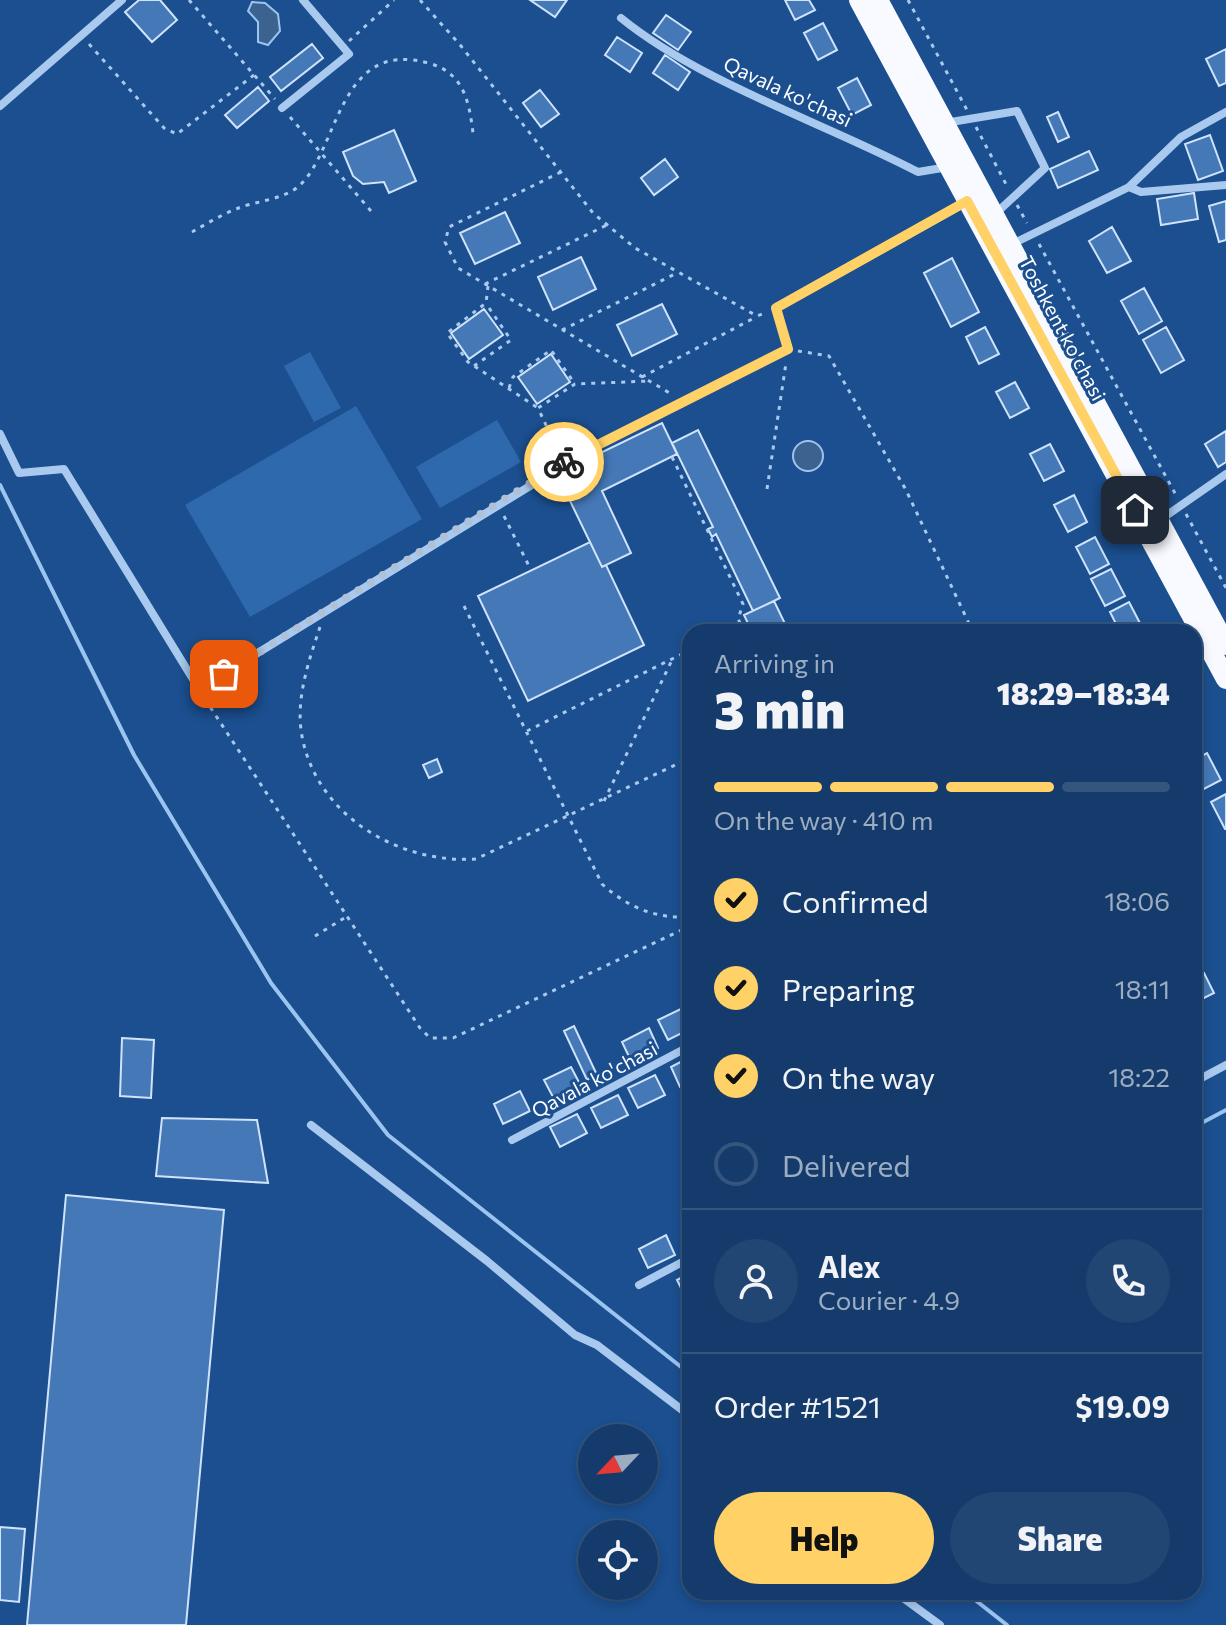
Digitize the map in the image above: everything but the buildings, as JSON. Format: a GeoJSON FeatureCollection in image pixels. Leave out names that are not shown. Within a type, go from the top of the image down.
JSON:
{"type":"FeatureCollection","features":[{"type":"Feature","properties":{"kind":"highway","name":"Toshkent ko'chasi"},"geometry":{"type":"LineString","coordinates":[[859,0],[1196,624]]}},
{"type":"Feature","properties":{"kind":"highway","name":"Toshkent ko'chasi"},"geometry":{"type":"LineString","coordinates":[[878,0],[1226,645]]}},
{"type":"Feature","properties":{"kind":"highway","name":"Toshkent ko'chasi"},"geometry":{"type":"LineString","coordinates":[[1202,635],[1226,679]]}},
{"type":"Feature","properties":{"kind":"street"},"geometry":{"type":"LineString","coordinates":[[0,106],[122,0]]}},
{"type":"Feature","properties":{"kind":"street"},"geometry":{"type":"LineString","coordinates":[[282,108],[349,54],[303,0]]}},
{"type":"Feature","properties":{"kind":"street","name":"Qavala ko'chasi"},"geometry":{"type":"LineString","coordinates":[[621,18],[638,31],[733,84],[918,172],[949,167]]}},
{"type":"Feature","properties":{"kind":"street"},"geometry":{"type":"LineString","coordinates":[[944,123],[1017,111],[1045,168],[994,216]]}},
{"type":"Feature","properties":{"kind":"street"},"geometry":{"type":"LineString","coordinates":[[1009,245],[1129,187],[1181,137],[1226,112]]}},
{"type":"Feature","properties":{"kind":"street"},"geometry":{"type":"LineString","coordinates":[[1129,187],[1141,192],[1226,185]]}},
{"type":"Feature","properties":{"kind":"street"},"geometry":{"type":"LineString","coordinates":[[0,434],[19,473],[64,469],[199,689],[563,463],[788,349],[776,308],[967,201]]}},
{"type":"Feature","properties":{"kind":"street"},"geometry":{"type":"LineString","coordinates":[[1159,520],[1226,474]]}},
{"type":"Feature","properties":{"kind":"street","name":"Qavala ko'chasi"},"geometry":{"type":"LineString","coordinates":[[512,1140],[682,1050]]}},
{"type":"Feature","properties":{"kind":"street"},"geometry":{"type":"LineString","coordinates":[[1202,1078],[1226,1065]]}},
{"type":"Feature","properties":{"kind":"street"},"geometry":{"type":"LineString","coordinates":[[311,1125],[487,1261],[575,1335],[597,1345],[682,1410]]}},
{"type":"Feature","properties":{"kind":"street"},"geometry":{"type":"LineString","coordinates":[[639,1285],[682,1262]]}},
{"type":"Feature","properties":{"kind":"street"},"geometry":{"type":"LineString","coordinates":[[906,1600],[940,1625]]}},
{"type":"Feature","properties":{"kind":"path"},"geometry":{"type":"LineString","coordinates":[[343,47],[394,0]]}},
{"type":"Feature","properties":{"kind":"path"},"geometry":{"type":"LineString","coordinates":[[420,0],[607,225],[635,248],[757,316]]}},
{"type":"Feature","properties":{"kind":"path"},"geometry":{"type":"LineString","coordinates":[[908,0],[1226,588]]}},
{"type":"Feature","properties":{"kind":"path"},"geometry":{"type":"LineString","coordinates":[[82,36],[164,128],[177,134],[254,75]]}},
{"type":"Feature","properties":{"kind":"path"},"geometry":{"type":"LineString","coordinates":[[192,232],[235,209],[294,190],[307,178],[338,110],[374,68],[395,61],[417,60],[444,67],[460,83],[469,103],[473,133]]}},
{"type":"Feature","properties":{"kind":"path"},"geometry":{"type":"LineString","coordinates":[[561,172],[449,227],[445,242],[458,268],[684,401]]}},
{"type":"Feature","properties":{"kind":"path"},"geometry":{"type":"LineString","coordinates":[[487,285],[607,225]]}},
{"type":"Feature","properties":{"kind":"path"},"geometry":{"type":"LineString","coordinates":[[562,330],[679,272]]}},
{"type":"Feature","properties":{"kind":"path"},"geometry":{"type":"LineString","coordinates":[[474,366],[511,340],[486,303],[487,285]]}},
{"type":"Feature","properties":{"kind":"path"},"geometry":{"type":"LineString","coordinates":[[486,303],[447,333],[474,366],[538,408],[563,463]]}},
{"type":"Feature","properties":{"kind":"path"},"geometry":{"type":"LineString","coordinates":[[642,377],[776,308]]}},
{"type":"Feature","properties":{"kind":"path"},"geometry":{"type":"LineString","coordinates":[[767,489],[788,349],[829,356],[906,490],[969,624]]}},
{"type":"Feature","properties":{"kind":"path"},"geometry":{"type":"LineString","coordinates":[[509,389],[513,377],[551,350],[575,384]]}},
{"type":"Feature","properties":{"kind":"path"},"geometry":{"type":"LineString","coordinates":[[538,408],[575,384],[650,381]]}},
{"type":"Feature","properties":{"kind":"path"},"geometry":{"type":"LineString","coordinates":[[672,457],[743,604],[738,619],[740,624]]}},
{"type":"Feature","properties":{"kind":"path"},"geometry":{"type":"LineString","coordinates":[[499,505],[531,570]]}},
{"type":"Feature","properties":{"kind":"path"},"geometry":{"type":"LineString","coordinates":[[464,606],[602,884],[615,896],[656,915],[682,917]]}},
{"type":"Feature","properties":{"kind":"path"},"geometry":{"type":"LineString","coordinates":[[325,612],[303,688],[303,740],[313,772],[349,818],[405,850],[452,861],[490,854],[682,762]]}},
{"type":"Feature","properties":{"kind":"path"},"geometry":{"type":"LineString","coordinates":[[527,731],[682,654]]}},
{"type":"Feature","properties":{"kind":"path"},"geometry":{"type":"LineString","coordinates":[[604,801],[673,659]]}},
{"type":"Feature","properties":{"kind":"path"},"geometry":{"type":"LineString","coordinates":[[199,689],[420,1028],[430,1038],[442,1041],[682,930]]}},
{"type":"Feature","properties":{"kind":"path"},"geometry":{"type":"LineString","coordinates":[[315,936],[347,916]]}},
{"type":"Feature","properties":{"kind":"shaded area"},"geometry":{"type":"Polygon","coordinates":[[[252,2],[265,3],[278,14],[280,31],[268,45],[258,42],[258,22],[248,11],[252,2]]]}},
{"type":"Feature","properties":{"kind":"shaded area"},"geometry":{"type":"Polygon","coordinates":[[[310,352],[341,408],[314,422],[284,366],[310,352]]]}},
{"type":"Feature","properties":{"kind":"shaded area"},"geometry":{"type":"Polygon","coordinates":[[[356,406],[422,519],[250,617],[185,505],[356,406]]]}},
{"type":"Feature","properties":{"kind":"shaded area"},"geometry":{"type":"Polygon","coordinates":[[[497,420],[521,462],[440,508],[416,467],[497,420]]]}},
{"type":"Feature","properties":{"kind":"shaded area"},"geometry":{"type":"Polygon","coordinates":[[[808,441],[818,446],[823,456],[818,466],[808,471],[798,466],[793,456],[798,446],[808,441]]]}},
{"type":"Feature","properties":{"kind":"waterway"},"geometry":{"type":"LineString","coordinates":[[0,485],[134,755],[271,983],[388,1135],[682,1368]]}},
{"type":"Feature","properties":{"kind":"waterway"},"geometry":{"type":"LineString","coordinates":[[1202,1123],[1226,1110]]}},
{"type":"Feature","properties":{"kind":"waterway"},"geometry":{"type":"LineString","coordinates":[[975,1600],[1007,1625]]}},
{"type":"Feature","properties":{"kind":"way so far"},"geometry":{"type":"LineString","coordinates":[[224,674],[548,475],[564,462]]}},
{"type":"Feature","properties":{"kind":"route"},"geometry":{"type":"LineString","coordinates":[[564,462],[788,349],[776,308],[967,201],[1135,510]]}}]}
